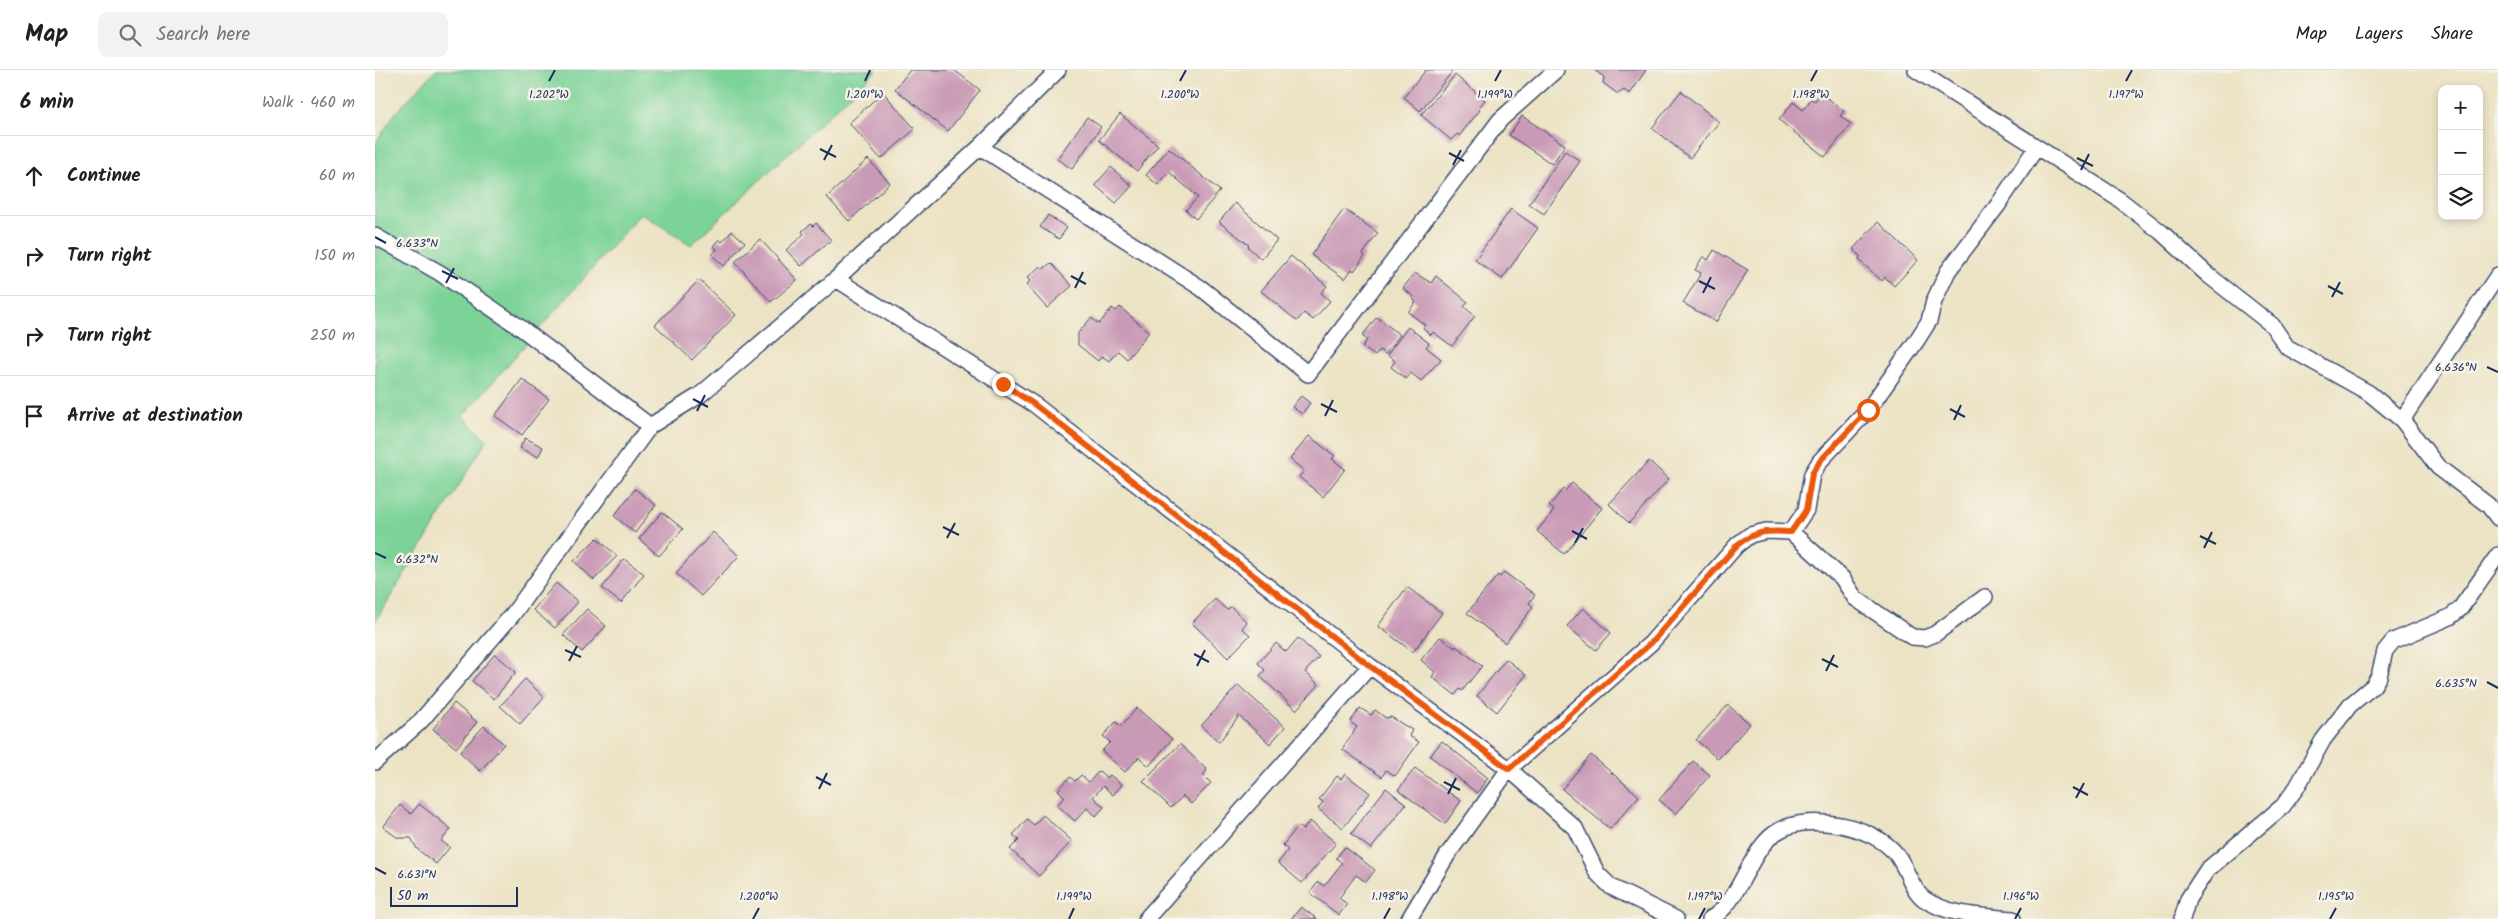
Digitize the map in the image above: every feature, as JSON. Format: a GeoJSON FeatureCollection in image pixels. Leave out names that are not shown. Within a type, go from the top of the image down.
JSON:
{"type":"FeatureCollection","features":[{"type":"Feature","properties":{"kind":"street"},"geometry":{"type":"LineString","coordinates":[[375,762],[419,723],[513,614],[651,426],[700,395],[836,279],[980,147],[1058,70]]}},
{"type":"Feature","properties":{"kind":"street"},"geometry":{"type":"LineString","coordinates":[[980,147],[1201,288],[1308,374],[1500,120],[1556,70]]}},
{"type":"Feature","properties":{"kind":"street"},"geometry":{"type":"LineString","coordinates":[[1916,70],[2120,200],[2161,232],[2208,275],[2271,325],[2287,347],[2369,393],[2402,420],[2438,467],[2488,505],[2498,518]]}},
{"type":"Feature","properties":{"kind":"street"},"geometry":{"type":"LineString","coordinates":[[1791,532],[1806,510],[1812,474],[1820,461],[1868,410],[1917,340],[1929,321],[1934,301],[1948,271],[1994,211],[2036,148]]}},
{"type":"Feature","properties":{"kind":"street"},"geometry":{"type":"LineString","coordinates":[[375,236],[440,274],[521,328],[651,426]]}},
{"type":"Feature","properties":{"kind":"street"},"geometry":{"type":"LineString","coordinates":[[2402,420],[2498,275]]}},
{"type":"Feature","properties":{"kind":"street"},"geometry":{"type":"LineString","coordinates":[[836,279],[1035,405],[1370,666],[1509,769],[1575,828],[1597,873],[1611,887],[1676,919]]}},
{"type":"Feature","properties":{"kind":"street"},"geometry":{"type":"LineString","coordinates":[[1409,919],[1448,854],[1509,769],[1651,643],[1737,545],[1750,535],[1766,531],[1791,532],[1842,578],[1855,598],[1912,637],[1925,638],[1935,634],[1985,597]]}},
{"type":"Feature","properties":{"kind":"street"},"geometry":{"type":"LineString","coordinates":[[2182,919],[2188,899],[2207,870],[2283,806],[2297,787],[2323,740],[2350,705],[2373,686],[2379,676],[2385,651],[2393,641],[2450,616],[2460,609],[2498,554]]}},
{"type":"Feature","properties":{"kind":"street"},"geometry":{"type":"LineString","coordinates":[[1146,919],[1370,666]]}},
{"type":"Feature","properties":{"kind":"street"},"geometry":{"type":"LineString","coordinates":[[1710,919],[1729,900],[1768,839],[1780,830],[1798,824],[1834,823],[1863,830],[1879,838],[1897,854],[1914,886],[1924,898],[1960,913],[2013,919]]}},
{"type":"Feature","properties":{"kind":"green space"},"geometry":{"type":"Polygon","coordinates":[[[436,70],[877,70],[691,245],[641,213],[463,416],[487,440],[375,622],[375,144],[397,111],[436,70]]]}},
{"type":"Feature","properties":{"kind":"building"},"geometry":{"type":"Polygon","coordinates":[[[910,70],[954,70],[980,90],[948,131],[895,89],[910,70]]]}},
{"type":"Feature","properties":{"kind":"building"},"geometry":{"type":"Polygon","coordinates":[[[1426,70],[1450,70],[1452,72],[1420,111],[1404,97],[1426,70]]]}},
{"type":"Feature","properties":{"kind":"building"},"geometry":{"type":"Polygon","coordinates":[[[1594,70],[1646,70],[1630,94],[1624,90],[1618,94],[1603,83],[1604,77],[1594,70]]]}},
{"type":"Feature","properties":{"kind":"building"},"geometry":{"type":"Polygon","coordinates":[[[1455,75],[1485,100],[1478,108],[1480,110],[1459,136],[1457,134],[1451,140],[1421,115],[1455,75]]]}},
{"type":"Feature","properties":{"kind":"building"},"geometry":{"type":"Polygon","coordinates":[[[1681,91],[1719,122],[1690,158],[1652,128],[1681,91]]]}},
{"type":"Feature","properties":{"kind":"building"},"geometry":{"type":"Polygon","coordinates":[[[883,92],[915,129],[881,159],[849,123],[883,92]]]}},
{"type":"Feature","properties":{"kind":"building"},"geometry":{"type":"Polygon","coordinates":[[[1821,93],[1844,111],[1840,116],[1851,124],[1825,157],[1779,120],[1793,102],[1803,110],[1811,99],[1815,101],[1821,93]]]}},
{"type":"Feature","properties":{"kind":"building"},"geometry":{"type":"Polygon","coordinates":[[[1120,114],[1158,145],[1137,171],[1099,140],[1120,114]]]}},
{"type":"Feature","properties":{"kind":"building"},"geometry":{"type":"Polygon","coordinates":[[[1522,116],[1565,145],[1552,164],[1509,135],[1522,116]]]}},
{"type":"Feature","properties":{"kind":"building"},"geometry":{"type":"Polygon","coordinates":[[[1087,117],[1101,127],[1072,169],[1057,159],[1087,117]]]}},
{"type":"Feature","properties":{"kind":"building"},"geometry":{"type":"Polygon","coordinates":[[[1169,148],[1220,191],[1196,219],[1186,210],[1198,197],[1169,172],[1158,185],[1146,175],[1169,148]]]}},
{"type":"Feature","properties":{"kind":"building"},"geometry":{"type":"Polygon","coordinates":[[[1565,151],[1580,161],[1544,214],[1529,204],[1565,151]]]}},
{"type":"Feature","properties":{"kind":"building"},"geometry":{"type":"Polygon","coordinates":[[[868,159],[890,183],[849,221],[827,197],[868,159]]]}},
{"type":"Feature","properties":{"kind":"building"},"geometry":{"type":"Polygon","coordinates":[[[1111,167],[1132,186],[1116,203],[1095,185],[1111,167]]]}},
{"type":"Feature","properties":{"kind":"building"},"geometry":{"type":"Polygon","coordinates":[[[1235,203],[1277,240],[1261,259],[1248,247],[1249,245],[1219,222],[1235,203]]]}},
{"type":"Feature","properties":{"kind":"building"},"geometry":{"type":"Polygon","coordinates":[[[1344,209],[1378,233],[1363,254],[1365,256],[1354,271],[1352,269],[1345,279],[1311,255],[1344,209]]]}},
{"type":"Feature","properties":{"kind":"building"},"geometry":{"type":"Polygon","coordinates":[[[1511,209],[1538,228],[1502,279],[1475,260],[1511,209]]]}},
{"type":"Feature","properties":{"kind":"building"},"geometry":{"type":"Polygon","coordinates":[[[1048,215],[1067,228],[1059,239],[1040,227],[1048,215]]]}},
{"type":"Feature","properties":{"kind":"building"},"geometry":{"type":"Polygon","coordinates":[[[1878,222],[1918,260],[1894,286],[1885,277],[1882,281],[1859,260],[1860,256],[1853,249],[1878,222]]]}},
{"type":"Feature","properties":{"kind":"building"},"geometry":{"type":"Polygon","coordinates":[[[816,223],[831,240],[801,266],[786,250],[804,234],[802,231],[811,224],[813,226],[816,223]]]}},
{"type":"Feature","properties":{"kind":"building"},"geometry":{"type":"Polygon","coordinates":[[[732,231],[745,242],[724,266],[712,255],[717,249],[713,246],[719,239],[722,242],[732,231]]]}},
{"type":"Feature","properties":{"kind":"building"},"geometry":{"type":"Polygon","coordinates":[[[760,239],[797,280],[771,302],[735,262],[760,239]]]}},
{"type":"Feature","properties":{"kind":"building"},"geometry":{"type":"Polygon","coordinates":[[[1714,250],[1748,270],[1716,322],[1683,303],[1701,273],[1695,270],[1703,256],[1708,260],[1714,250]]]}},
{"type":"Feature","properties":{"kind":"building"},"geometry":{"type":"Polygon","coordinates":[[[1291,256],[1327,286],[1321,293],[1330,301],[1313,320],[1304,313],[1297,321],[1261,291],[1291,256]]]}},
{"type":"Feature","properties":{"kind":"building"},"geometry":{"type":"Polygon","coordinates":[[[1051,263],[1072,286],[1047,308],[1026,285],[1030,281],[1027,278],[1040,266],[1043,269],[1051,263]]]}},
{"type":"Feature","properties":{"kind":"building"},"geometry":{"type":"Polygon","coordinates":[[[1415,273],[1431,283],[1436,276],[1468,302],[1464,307],[1475,316],[1452,346],[1433,332],[1431,335],[1423,328],[1425,325],[1408,312],[1416,302],[1412,298],[1414,297],[1403,288],[1415,273]]]}},
{"type":"Feature","properties":{"kind":"building"},"geometry":{"type":"Polygon","coordinates":[[[699,280],[736,315],[692,360],[655,325],[699,280]]]}},
{"type":"Feature","properties":{"kind":"building"},"geometry":{"type":"Polygon","coordinates":[[[1120,307],[1149,332],[1127,359],[1118,351],[1109,361],[1102,356],[1098,361],[1078,345],[1078,333],[1091,318],[1099,324],[1112,308],[1116,311],[1120,307]]]}},
{"type":"Feature","properties":{"kind":"building"},"geometry":{"type":"Polygon","coordinates":[[[1377,317],[1400,335],[1385,354],[1380,350],[1375,356],[1362,347],[1367,340],[1362,336],[1377,317]]]}},
{"type":"Feature","properties":{"kind":"building"},"geometry":{"type":"Polygon","coordinates":[[[1408,327],[1429,343],[1426,347],[1441,359],[1421,381],[1411,373],[1406,379],[1391,367],[1395,361],[1387,355],[1408,327]]]}},
{"type":"Feature","properties":{"kind":"building"},"geometry":{"type":"Polygon","coordinates":[[[522,379],[549,399],[522,435],[495,416],[522,379]]]}},
{"type":"Feature","properties":{"kind":"building"},"geometry":{"type":"Polygon","coordinates":[[[1301,396],[1310,403],[1302,414],[1292,407],[1301,396]]]}},
{"type":"Feature","properties":{"kind":"building"},"geometry":{"type":"Polygon","coordinates":[[[1309,436],[1335,456],[1332,459],[1345,469],[1323,497],[1299,477],[1304,471],[1290,459],[1309,436]]]}},
{"type":"Feature","properties":{"kind":"building"},"geometry":{"type":"Polygon","coordinates":[[[525,438],[543,447],[538,457],[520,448],[525,438]]]}},
{"type":"Feature","properties":{"kind":"building"},"geometry":{"type":"Polygon","coordinates":[[[1649,461],[1669,479],[1629,523],[1609,504],[1649,461]]]}},
{"type":"Feature","properties":{"kind":"building"},"geometry":{"type":"Polygon","coordinates":[[[1572,483],[1602,508],[1564,554],[1537,531],[1554,510],[1549,506],[1563,489],[1565,491],[1572,483]]]}},
{"type":"Feature","properties":{"kind":"building"},"geometry":{"type":"Polygon","coordinates":[[[635,489],[656,505],[635,533],[614,516],[635,489]]]}},
{"type":"Feature","properties":{"kind":"building"},"geometry":{"type":"Polygon","coordinates":[[[662,512],[683,529],[659,556],[639,539],[662,512]]]}},
{"type":"Feature","properties":{"kind":"building"},"geometry":{"type":"Polygon","coordinates":[[[713,532],[739,556],[701,596],[676,573],[713,532]]]}},
{"type":"Feature","properties":{"kind":"building"},"geometry":{"type":"Polygon","coordinates":[[[597,538],[617,556],[594,580],[574,561],[597,538]]]}},
{"type":"Feature","properties":{"kind":"building"},"geometry":{"type":"Polygon","coordinates":[[[624,559],[644,574],[621,603],[602,588],[624,559]]]}},
{"type":"Feature","properties":{"kind":"building"},"geometry":{"type":"Polygon","coordinates":[[[1504,572],[1535,595],[1529,603],[1533,607],[1505,643],[1467,613],[1498,575],[1500,577],[1504,572]]]}},
{"type":"Feature","properties":{"kind":"building"},"geometry":{"type":"Polygon","coordinates":[[[556,583],[578,602],[555,628],[533,610],[556,583]]]}},
{"type":"Feature","properties":{"kind":"building"},"geometry":{"type":"Polygon","coordinates":[[[1407,587],[1442,613],[1413,652],[1378,626],[1407,587]]]}},
{"type":"Feature","properties":{"kind":"building"},"geometry":{"type":"Polygon","coordinates":[[[1215,599],[1227,610],[1231,607],[1247,622],[1242,628],[1250,635],[1228,658],[1192,623],[1215,599]]]}},
{"type":"Feature","properties":{"kind":"building"},"geometry":{"type":"Polygon","coordinates":[[[1583,608],[1611,633],[1596,650],[1567,626],[1583,608]]]}},
{"type":"Feature","properties":{"kind":"building"},"geometry":{"type":"Polygon","coordinates":[[[587,609],[606,626],[582,652],[563,635],[587,609]]]}},
{"type":"Feature","properties":{"kind":"building"},"geometry":{"type":"Polygon","coordinates":[[[1440,637],[1455,648],[1456,646],[1482,666],[1462,691],[1460,689],[1455,695],[1432,677],[1435,672],[1421,660],[1440,637]]]}},
{"type":"Feature","properties":{"kind":"building"},"geometry":{"type":"Polygon","coordinates":[[[1298,638],[1319,657],[1305,672],[1319,685],[1296,710],[1260,676],[1265,670],[1258,663],[1276,643],[1286,652],[1298,638]]]}},
{"type":"Feature","properties":{"kind":"building"},"geometry":{"type":"Polygon","coordinates":[[[495,654],[516,672],[494,699],[472,681],[495,654]]]}},
{"type":"Feature","properties":{"kind":"building"},"geometry":{"type":"Polygon","coordinates":[[[1506,659],[1526,675],[1497,712],[1477,696],[1506,659]]]}},
{"type":"Feature","properties":{"kind":"building"},"geometry":{"type":"Polygon","coordinates":[[[525,679],[544,697],[520,724],[500,706],[525,679]]]}},
{"type":"Feature","properties":{"kind":"building"},"geometry":{"type":"Polygon","coordinates":[[[1238,685],[1285,727],[1270,744],[1239,716],[1219,742],[1201,726],[1238,685]]]}},
{"type":"Feature","properties":{"kind":"building"},"geometry":{"type":"Polygon","coordinates":[[[454,703],[477,722],[456,748],[433,729],[454,703]]]}},
{"type":"Feature","properties":{"kind":"building"},"geometry":{"type":"Polygon","coordinates":[[[1728,705],[1750,724],[1718,759],[1696,740],[1728,705]]]}},
{"type":"Feature","properties":{"kind":"building"},"geometry":{"type":"Polygon","coordinates":[[[1137,708],[1172,739],[1149,766],[1139,757],[1125,772],[1102,751],[1110,742],[1103,736],[1116,722],[1121,726],[1137,708]]]}},
{"type":"Feature","properties":{"kind":"building"},"geometry":{"type":"Polygon","coordinates":[[[1360,708],[1371,715],[1375,710],[1386,718],[1391,717],[1412,730],[1409,736],[1419,742],[1395,776],[1386,770],[1382,777],[1342,749],[1357,727],[1350,722],[1360,708]]]}},
{"type":"Feature","properties":{"kind":"building"},"geometry":{"type":"Polygon","coordinates":[[[484,726],[504,744],[480,771],[460,752],[484,726]]]}},
{"type":"Feature","properties":{"kind":"building"},"geometry":{"type":"Polygon","coordinates":[[[1442,741],[1488,778],[1477,793],[1430,756],[1442,741]]]}},
{"type":"Feature","properties":{"kind":"building"},"geometry":{"type":"Polygon","coordinates":[[[1180,744],[1207,770],[1203,775],[1211,783],[1191,804],[1183,796],[1171,808],[1143,781],[1180,744]]]}},
{"type":"Feature","properties":{"kind":"building"},"geometry":{"type":"Polygon","coordinates":[[[1591,755],[1639,796],[1610,829],[1562,789],[1591,755]]]}},
{"type":"Feature","properties":{"kind":"building"},"geometry":{"type":"Polygon","coordinates":[[[1693,761],[1710,775],[1676,814],[1659,800],[1693,761]]]}},
{"type":"Feature","properties":{"kind":"building"},"geometry":{"type":"Polygon","coordinates":[[[1415,768],[1461,801],[1445,824],[1398,790],[1415,768]]]}},
{"type":"Feature","properties":{"kind":"building"},"geometry":{"type":"Polygon","coordinates":[[[1099,771],[1107,778],[1110,775],[1122,785],[1113,795],[1103,786],[1093,797],[1104,807],[1096,816],[1087,808],[1075,821],[1057,805],[1065,797],[1058,790],[1070,777],[1075,781],[1081,775],[1089,782],[1099,771]]]}},
{"type":"Feature","properties":{"kind":"building"},"geometry":{"type":"Polygon","coordinates":[[[1345,774],[1370,793],[1343,828],[1318,809],[1323,802],[1319,799],[1337,776],[1341,779],[1345,774]]]}},
{"type":"Feature","properties":{"kind":"building"},"geometry":{"type":"Polygon","coordinates":[[[1386,788],[1406,804],[1371,849],[1351,834],[1386,788]]]}},
{"type":"Feature","properties":{"kind":"building"},"geometry":{"type":"Polygon","coordinates":[[[419,804],[451,829],[441,841],[450,847],[436,864],[417,849],[411,838],[398,838],[383,827],[400,805],[411,814],[419,804]]]}},
{"type":"Feature","properties":{"kind":"building"},"geometry":{"type":"Polygon","coordinates":[[[1043,815],[1072,841],[1039,876],[1010,849],[1019,840],[1013,835],[1027,819],[1034,825],[1043,815]]]}},
{"type":"Feature","properties":{"kind":"building"},"geometry":{"type":"Polygon","coordinates":[[[1310,821],[1336,843],[1302,883],[1278,863],[1288,850],[1283,845],[1298,826],[1303,830],[1310,821]]]}},
{"type":"Feature","properties":{"kind":"building"},"geometry":{"type":"Polygon","coordinates":[[[1345,847],[1375,870],[1366,882],[1356,875],[1339,898],[1347,904],[1339,915],[1310,893],[1318,882],[1324,886],[1342,863],[1336,858],[1345,847]]]}},
{"type":"Feature","properties":{"kind":"building"},"geometry":{"type":"Polygon","coordinates":[[[1301,907],[1317,919],[1291,919],[1301,907]]]}},
{"type":"Feature","properties":{"kind":"route"},"geometry":{"type":"LineString","coordinates":[[1003,384],[1035,405],[1370,666],[1509,769],[1651,643],[1737,545],[1750,535],[1766,531],[1791,532],[1806,510],[1809,502],[1812,474],[1820,461],[1868,410]]}}]}
